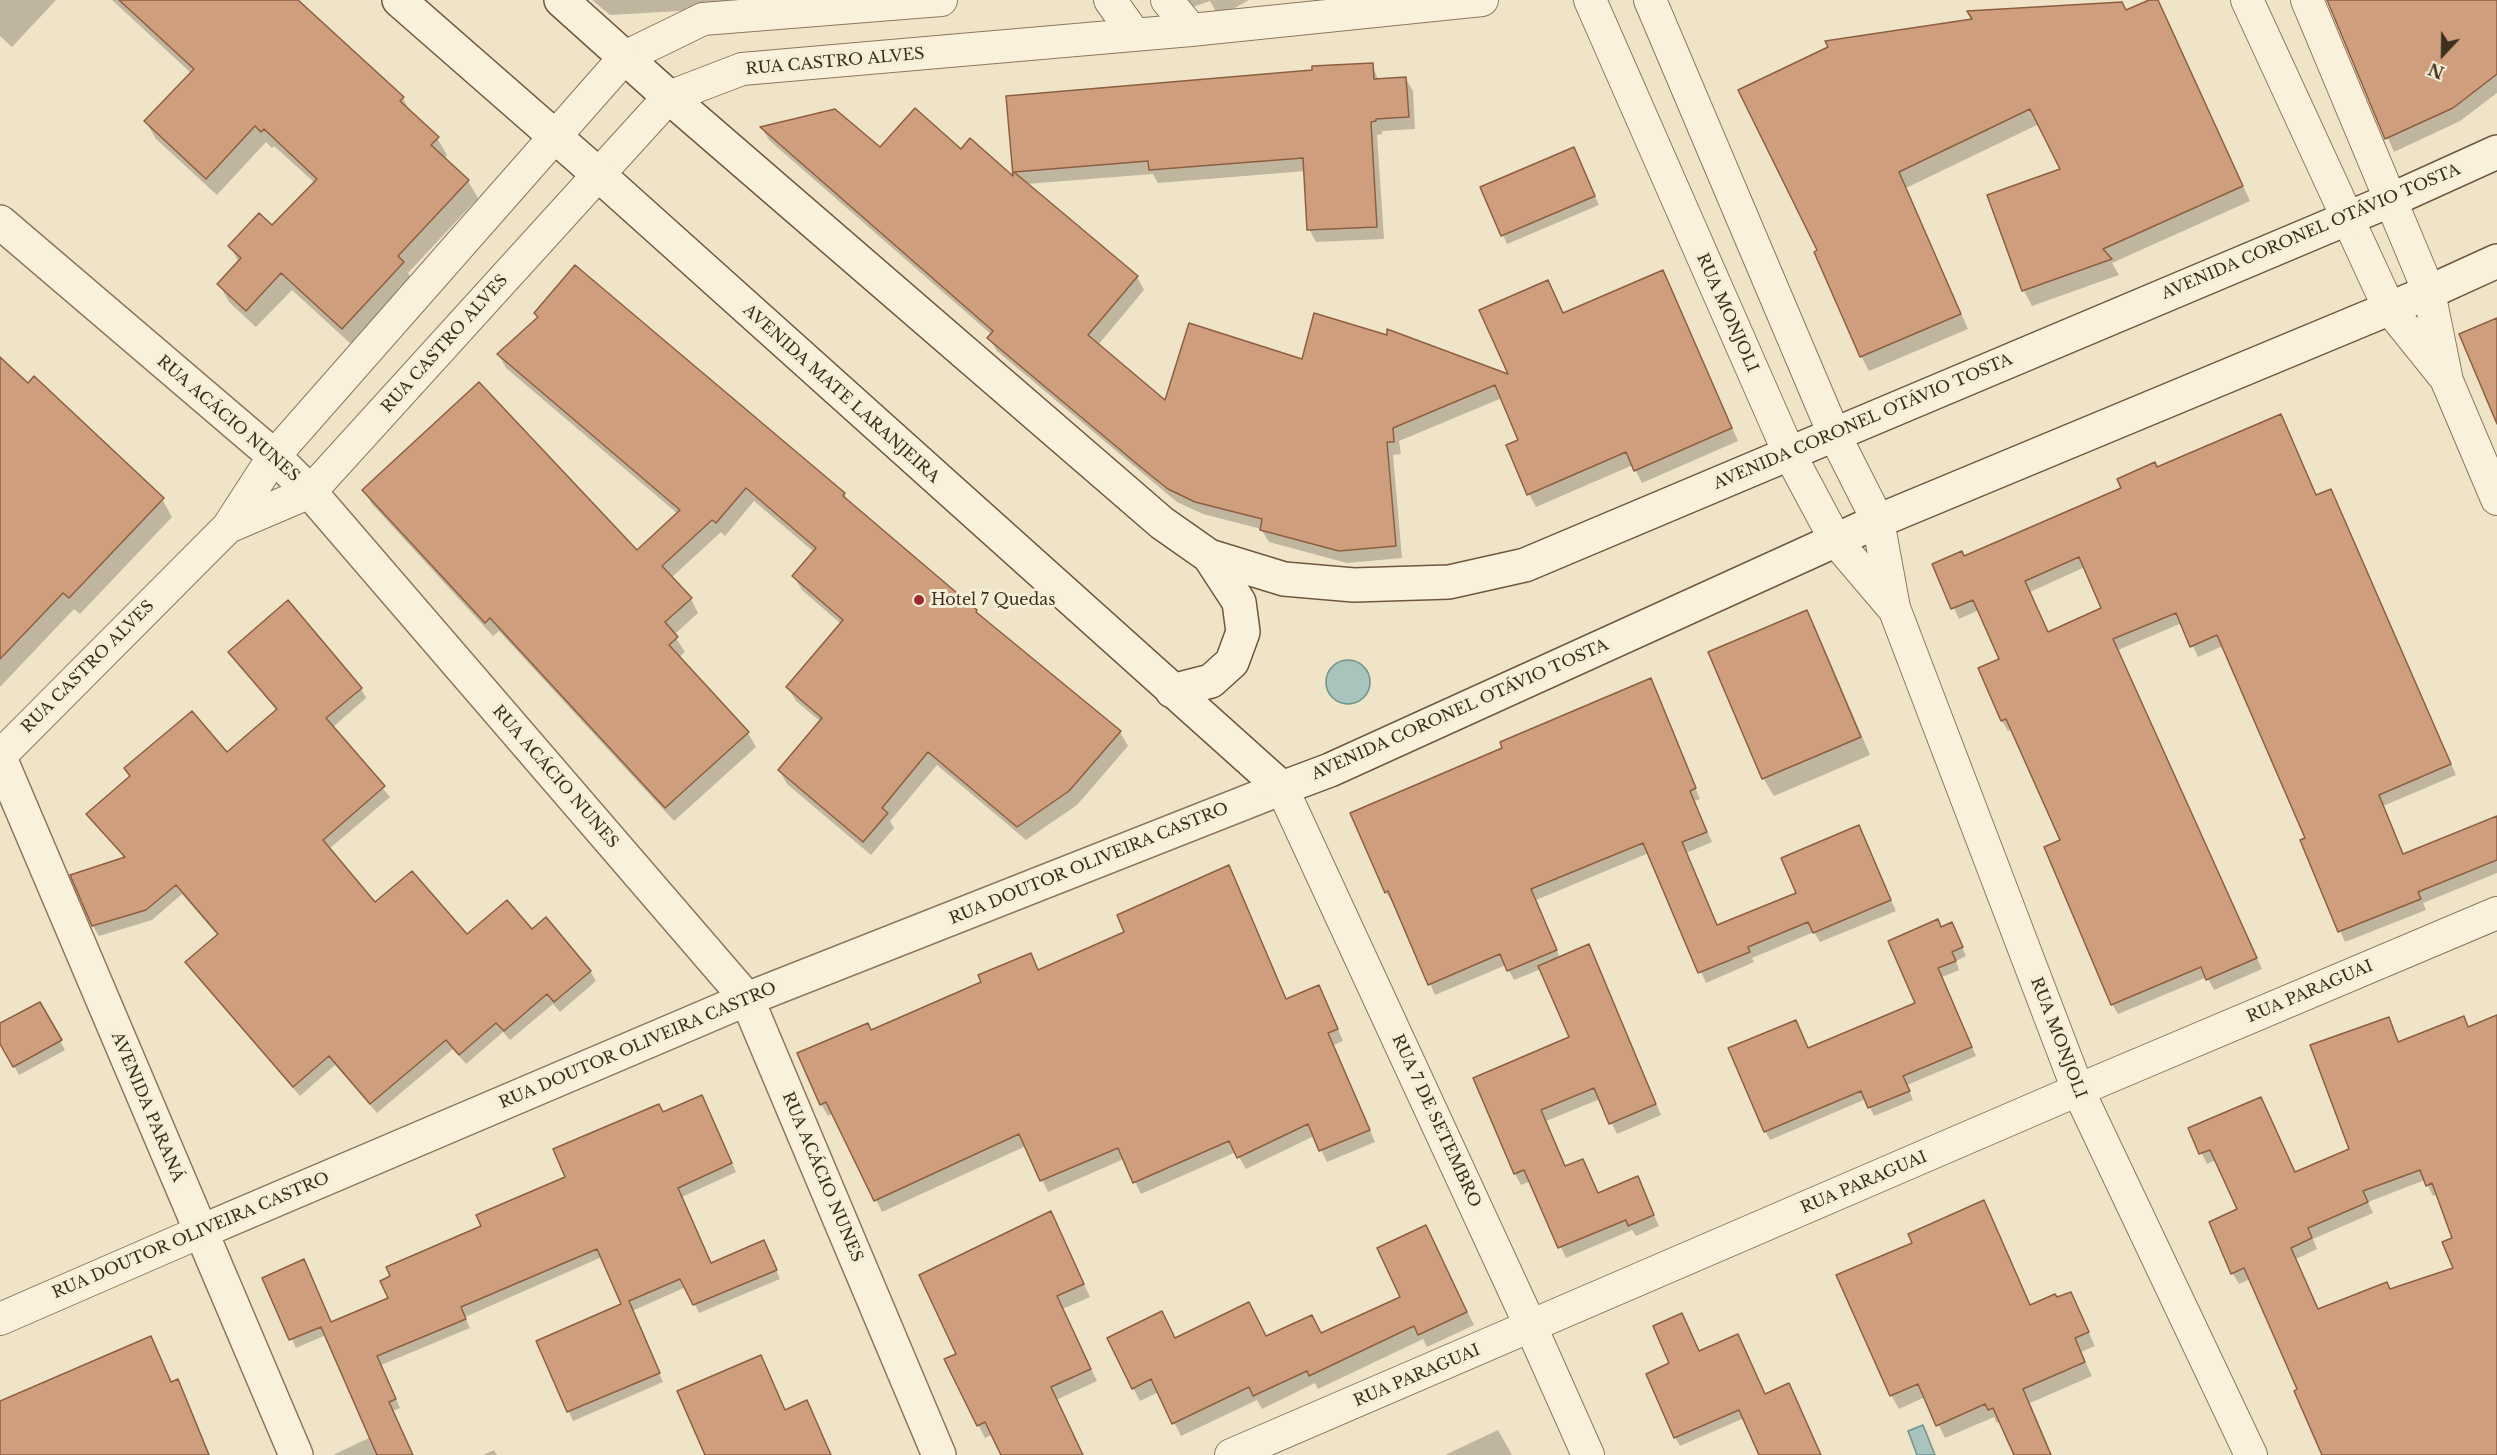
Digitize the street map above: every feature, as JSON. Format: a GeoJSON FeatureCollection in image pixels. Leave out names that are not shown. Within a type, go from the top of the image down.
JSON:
{"type":"FeatureCollection","features":[{"type":"Feature","properties":{"kind":"main road","name":"AVENIDA MATE LARANJEIRA"},"geometry":{"type":"LineString","coordinates":[[399,0],[599,175],[1172,692],[1282,788]]}},
{"type":"Feature","properties":{"kind":"main road"},"geometry":{"type":"LineString","coordinates":[[561,0],[669,98],[1162,523],[1209,556],[1239,602],[1243,632],[1232,662],[1211,681],[1172,692]]}},
{"type":"Feature","properties":{"kind":"main road","name":"AVENIDA CORONEL OTÁVIO TOSTA"},"geometry":{"type":"LineString","coordinates":[[1209,556],[1284,579],[1354,585],[1449,582],[1525,565],[2391,200],[2497,152]]}},
{"type":"Feature","properties":{"kind":"main road","name":"RUA ACÁCIO NUNES"},"geometry":{"type":"LineString","coordinates":[[0,222],[274,456],[310,492],[747,999],[939,1455]]}},
{"type":"Feature","properties":{"kind":"main road","name":"AVENIDA CORONEL OTÁVIO TOSTA"},"geometry":{"type":"LineString","coordinates":[[1282,788],[1351,760],[1878,521],[2429,292],[2497,261]]}},
{"type":"Feature","properties":{"kind":"main road","name":"AVENIDA PARANÁ"},"geometry":{"type":"LineString","coordinates":[[0,757],[296,1455]]}},
{"type":"Feature","properties":{"kind":"main road","name":"RUA DOUTOR OLIVEIRA CASTRO"},"geometry":{"type":"LineString","coordinates":[[200,1232],[747,999],[1282,788]]}},
{"type":"Feature","properties":{"kind":"street","name":"RUA CASTRO ALVES"},"geometry":{"type":"LineString","coordinates":[[0,757],[228,527],[274,456],[625,57],[703,20],[941,0]]}},
{"type":"Feature","properties":{"kind":"street"},"geometry":{"type":"LineString","coordinates":[[1110,0],[1135,35]]}},
{"type":"Feature","properties":{"kind":"street"},"geometry":{"type":"LineString","coordinates":[[1167,0],[1191,30]]}},
{"type":"Feature","properties":{"kind":"street","name":"RUA CASTRO ALVES"},"geometry":{"type":"LineString","coordinates":[[228,527],[310,492],[669,98],[742,69],[1191,30],[1374,5],[1482,0]]}},
{"type":"Feature","properties":{"kind":"street","name":"RUA MONJOLI"},"geometry":{"type":"LineString","coordinates":[[1590,0],[1789,453],[1836,541],[1894,608]]}},
{"type":"Feature","properties":{"kind":"street","name":"RUA MONJOLI"},"geometry":{"type":"LineString","coordinates":[[1650,0],[1834,434],[1878,521],[1894,608],[2078,1090],[2251,1455]]}},
{"type":"Feature","properties":{"kind":"street"},"geometry":{"type":"LineString","coordinates":[[2247,0],[2389,308],[2447,381]]}},
{"type":"Feature","properties":{"kind":"street"},"geometry":{"type":"LineString","coordinates":[[2307,0],[2429,292],[2447,381],[2497,499]]}},
{"type":"Feature","properties":{"kind":"street","name":"RUA 7 DE SETEMBRO"},"geometry":{"type":"LineString","coordinates":[[1282,788],[1532,1327],[1588,1455]]}},
{"type":"Feature","properties":{"kind":"street","name":"RUA PARAGUAI"},"geometry":{"type":"LineString","coordinates":[[1231,1455],[2078,1090],[2497,913]]}},
{"type":"Feature","properties":{"kind":"street","name":"RUA DOUTOR OLIVEIRA CASTRO"},"geometry":{"type":"LineString","coordinates":[[0,1319],[200,1232]]}},
{"type":"Feature","properties":{"kind":"water"},"geometry":{"type":"Polygon","coordinates":[[[1348,660],[1357,661],[1364,666],[1369,673],[1369,691],[1364,698],[1357,703],[1348,704],[1339,703],[1332,698],[1327,691],[1326,682],[1327,673],[1332,666],[1339,661],[1348,660]]]}},
{"type":"Feature","properties":{"kind":"water"},"geometry":{"type":"Polygon","coordinates":[[[1923,1425],[1935,1455],[1917,1455],[1908,1431],[1923,1425]]]}},
{"type":"Feature","properties":{"kind":"building"},"geometry":{"type":"Polygon","coordinates":[[[119,0],[298,0],[404,97],[400,101],[439,137],[431,145],[469,180],[398,256],[404,262],[342,329],[281,273],[246,311],[217,284],[241,258],[228,246],[259,213],[272,225],[317,179],[264,129],[261,132],[255,126],[206,179],[144,121],[194,69],[119,0]]]}},
{"type":"Feature","properties":{"kind":"building"},"geometry":{"type":"Polygon","coordinates":[[[2149,0],[2158,0],[2243,186],[2103,249],[2112,259],[2022,291],[1987,195],[2060,169],[2030,109],[1899,172],[1961,314],[1860,357],[1814,252],[1817,250],[1738,90],[1828,47],[1825,41],[1972,19],[1967,11],[2122,2],[2126,10],[2149,0]]]}},
{"type":"Feature","properties":{"kind":"building"},"geometry":{"type":"Polygon","coordinates":[[[2327,0],[2497,0],[2497,74],[2453,108],[2385,139],[2327,0]]]}},
{"type":"Feature","properties":{"kind":"building"},"geometry":{"type":"Polygon","coordinates":[[[1373,63],[1374,79],[1406,77],[1409,117],[1376,119],[1371,122],[1377,227],[1307,230],[1303,158],[1149,170],[1148,161],[1014,172],[1138,276],[1088,335],[1165,400],[1189,323],[1302,359],[1314,313],[1387,335],[1387,329],[1508,374],[1479,310],[1548,280],[1563,313],[1663,270],[1732,428],[1634,471],[1626,452],[1527,495],[1506,445],[1518,440],[1495,385],[1393,428],[1394,442],[1387,442],[1396,546],[1339,551],[1260,530],[1262,519],[1195,502],[1168,489],[1143,469],[987,338],[993,331],[760,127],[835,109],[880,147],[915,108],[961,149],[970,138],[1013,176],[1006,96],[1312,70],[1312,66],[1373,63]]]}},
{"type":"Feature","properties":{"kind":"building"},"geometry":{"type":"Polygon","coordinates":[[[1574,147],[1595,196],[1501,236],[1480,187],[1574,147]]]}},
{"type":"Feature","properties":{"kind":"building"},"geometry":{"type":"Polygon","coordinates":[[[575,265],[845,493],[843,496],[977,610],[976,612],[1121,731],[1069,791],[1017,827],[928,752],[882,808],[888,813],[863,842],[778,770],[822,718],[786,687],[843,620],[792,576],[816,548],[746,488],[716,523],[712,520],[662,566],[692,598],[665,622],[678,637],[669,645],[749,732],[665,808],[490,618],[485,623],[362,490],[479,382],[637,550],[680,510],[497,354],[538,317],[534,313],[575,265]]]}},
{"type":"Feature","properties":{"kind":"building"},"geometry":{"type":"Polygon","coordinates":[[[2497,318],[2497,424],[2459,334],[2497,318]]]}},
{"type":"Feature","properties":{"kind":"building"},"geometry":{"type":"Polygon","coordinates":[[[0,357],[28,383],[34,376],[164,498],[69,598],[63,593],[0,659],[0,357]]]}},
{"type":"Feature","properties":{"kind":"building"},"geometry":{"type":"Polygon","coordinates":[[[2281,414],[2316,495],[2331,489],[2451,764],[2379,795],[2403,854],[2497,816],[2497,860],[2418,892],[2421,899],[2338,932],[2300,840],[2305,838],[2217,635],[2190,647],[2176,613],[2113,639],[2257,958],[2206,980],[2201,967],[2111,1005],[2044,847],[2060,840],[2006,719],[2001,721],[1978,668],[1999,659],[1973,600],[1951,609],[1932,564],[1962,551],[1964,556],[2121,488],[2117,479],[2155,462],[2157,467],[2281,414]],[[2079,557],[2025,581],[2048,632],[2101,608],[2079,557]]]}},
{"type":"Feature","properties":{"kind":"building"},"geometry":{"type":"Polygon","coordinates":[[[288,600],[362,688],[326,718],[385,786],[323,840],[375,902],[412,871],[467,934],[507,900],[532,929],[546,917],[591,971],[554,1002],[547,994],[504,1031],[496,1023],[459,1055],[446,1040],[370,1104],[329,1056],[293,1087],[185,962],[218,934],[176,885],[146,910],[92,926],[70,875],[125,857],[86,814],[130,776],[124,768],[192,711],[227,752],[277,709],[228,652],[288,600]]]}},
{"type":"Feature","properties":{"kind":"building"},"geometry":{"type":"Polygon","coordinates":[[[1807,610],[1861,737],[1762,779],[1708,652],[1807,610]]]}},
{"type":"Feature","properties":{"kind":"building"},"geometry":{"type":"Polygon","coordinates":[[[1651,678],[1696,788],[1690,791],[1707,832],[1682,842],[1717,925],[1796,893],[1781,858],[1859,825],[1891,900],[1813,933],[1808,922],[1748,947],[1750,952],[1698,973],[1643,843],[1531,889],[1557,950],[1507,971],[1500,954],[1428,985],[1388,891],[1385,893],[1350,813],[1502,748],[1500,742],[1651,678]]]}},
{"type":"Feature","properties":{"kind":"building"},"geometry":{"type":"Polygon","coordinates":[[[1229,865],[1286,999],[1319,985],[1338,1029],[1328,1033],[1370,1130],[1319,1151],[1308,1124],[1237,1158],[1229,1141],[1133,1183],[1118,1148],[1040,1181],[1019,1134],[874,1201],[826,1102],[820,1105],[797,1053],[868,1023],[871,1030],[981,982],[978,975],[1031,953],[1038,970],[1124,932],[1117,915],[1229,865]]]}},
{"type":"Feature","properties":{"kind":"building"},"geometry":{"type":"Polygon","coordinates":[[[1938,919],[1941,927],[1952,922],[1963,947],[1952,952],[1956,961],[1938,968],[1972,1047],[1903,1076],[1910,1091],[1868,1108],[1861,1091],[1764,1132],[1728,1048],[1796,1020],[1808,1048],[1915,1003],[1888,941],[1938,919]]]}},
{"type":"Feature","properties":{"kind":"building"},"geometry":{"type":"Polygon","coordinates":[[[1589,944],[1656,1104],[1609,1124],[1594,1088],[1541,1110],[1565,1166],[1583,1159],[1598,1193],[1638,1176],[1654,1215],[1628,1226],[1626,1220],[1558,1248],[1524,1170],[1514,1174],[1473,1078],[1569,1037],[1538,966],[1589,944]]]}},
{"type":"Feature","properties":{"kind":"building"},"geometry":{"type":"Polygon","coordinates":[[[40,1002],[62,1040],[13,1067],[0,1044],[0,1023],[40,1002]]]}},
{"type":"Feature","properties":{"kind":"building"},"geometry":{"type":"Polygon","coordinates":[[[2497,1015],[2497,1455],[2322,1455],[2294,1391],[2297,1389],[2244,1268],[2231,1274],[2209,1222],[2237,1209],[2210,1150],[2199,1154],[2188,1128],[2261,1097],[2295,1172],[2349,1149],[2310,1045],[2389,1017],[2398,1042],[2464,1016],[2468,1027],[2497,1015]],[[2420,1170],[2363,1191],[2368,1202],[2308,1228],[2312,1238],[2291,1248],[2318,1309],[2387,1282],[2390,1289],[2453,1268],[2442,1242],[2452,1238],[2432,1183],[2426,1186],[2420,1170]]]}},
{"type":"Feature","properties":{"kind":"building"},"geometry":{"type":"Polygon","coordinates":[[[702,1095],[732,1163],[678,1188],[711,1263],[764,1240],[777,1270],[693,1305],[680,1279],[629,1301],[660,1373],[567,1412],[536,1341],[621,1304],[597,1249],[461,1307],[466,1319],[377,1356],[396,1399],[389,1402],[413,1455],[377,1455],[321,1327],[289,1340],[262,1278],[304,1259],[331,1322],[388,1298],[380,1281],[390,1276],[386,1267],[481,1226],[476,1215],[565,1177],[553,1149],[659,1104],[663,1112],[702,1095]]]}},
{"type":"Feature","properties":{"kind":"building"},"geometry":{"type":"Polygon","coordinates":[[[1984,1200],[2030,1305],[2055,1294],[2057,1297],[2071,1292],[2089,1332],[2075,1338],[2085,1362],[2023,1389],[2051,1455],[2014,1455],[1993,1408],[1988,1410],[1985,1404],[1936,1426],[1918,1384],[1890,1396],[1836,1275],[1912,1243],[1908,1234],[1984,1200]]]}},
{"type":"Feature","properties":{"kind":"building"},"geometry":{"type":"Polygon","coordinates":[[[1051,1211],[1084,1284],[1057,1296],[1091,1369],[1051,1387],[1083,1455],[1001,1455],[985,1422],[977,1426],[944,1359],[956,1354],[919,1275],[1051,1211]]]}},
{"type":"Feature","properties":{"kind":"building"},"geometry":{"type":"Polygon","coordinates":[[[1426,1225],[1467,1312],[1418,1335],[1414,1326],[1309,1376],[1307,1371],[1253,1396],[1249,1387],[1172,1424],[1151,1379],[1132,1389],[1107,1338],[1162,1311],[1175,1338],[1249,1302],[1266,1336],[1312,1315],[1321,1333],[1400,1297],[1377,1248],[1426,1225]]]}},
{"type":"Feature","properties":{"kind":"building"},"geometry":{"type":"Polygon","coordinates":[[[1682,1313],[1699,1351],[1738,1334],[1765,1394],[1789,1383],[1821,1455],[1759,1455],[1739,1410],[1674,1438],[1646,1374],[1669,1363],[1653,1326],[1682,1313]]]}},
{"type":"Feature","properties":{"kind":"building"},"geometry":{"type":"Polygon","coordinates":[[[151,1336],[171,1382],[178,1379],[209,1455],[0,1455],[0,1401],[151,1336]]]}},
{"type":"Feature","properties":{"kind":"building"},"geometry":{"type":"Polygon","coordinates":[[[761,1355],[785,1410],[807,1400],[831,1455],[705,1455],[677,1391],[761,1355]]]}},
{"type":"Feature","properties":{"kind":"place","name":"Hotel 7 Quedas"},"geometry":{"type":"Point","coordinates":[919,600]}}]}
